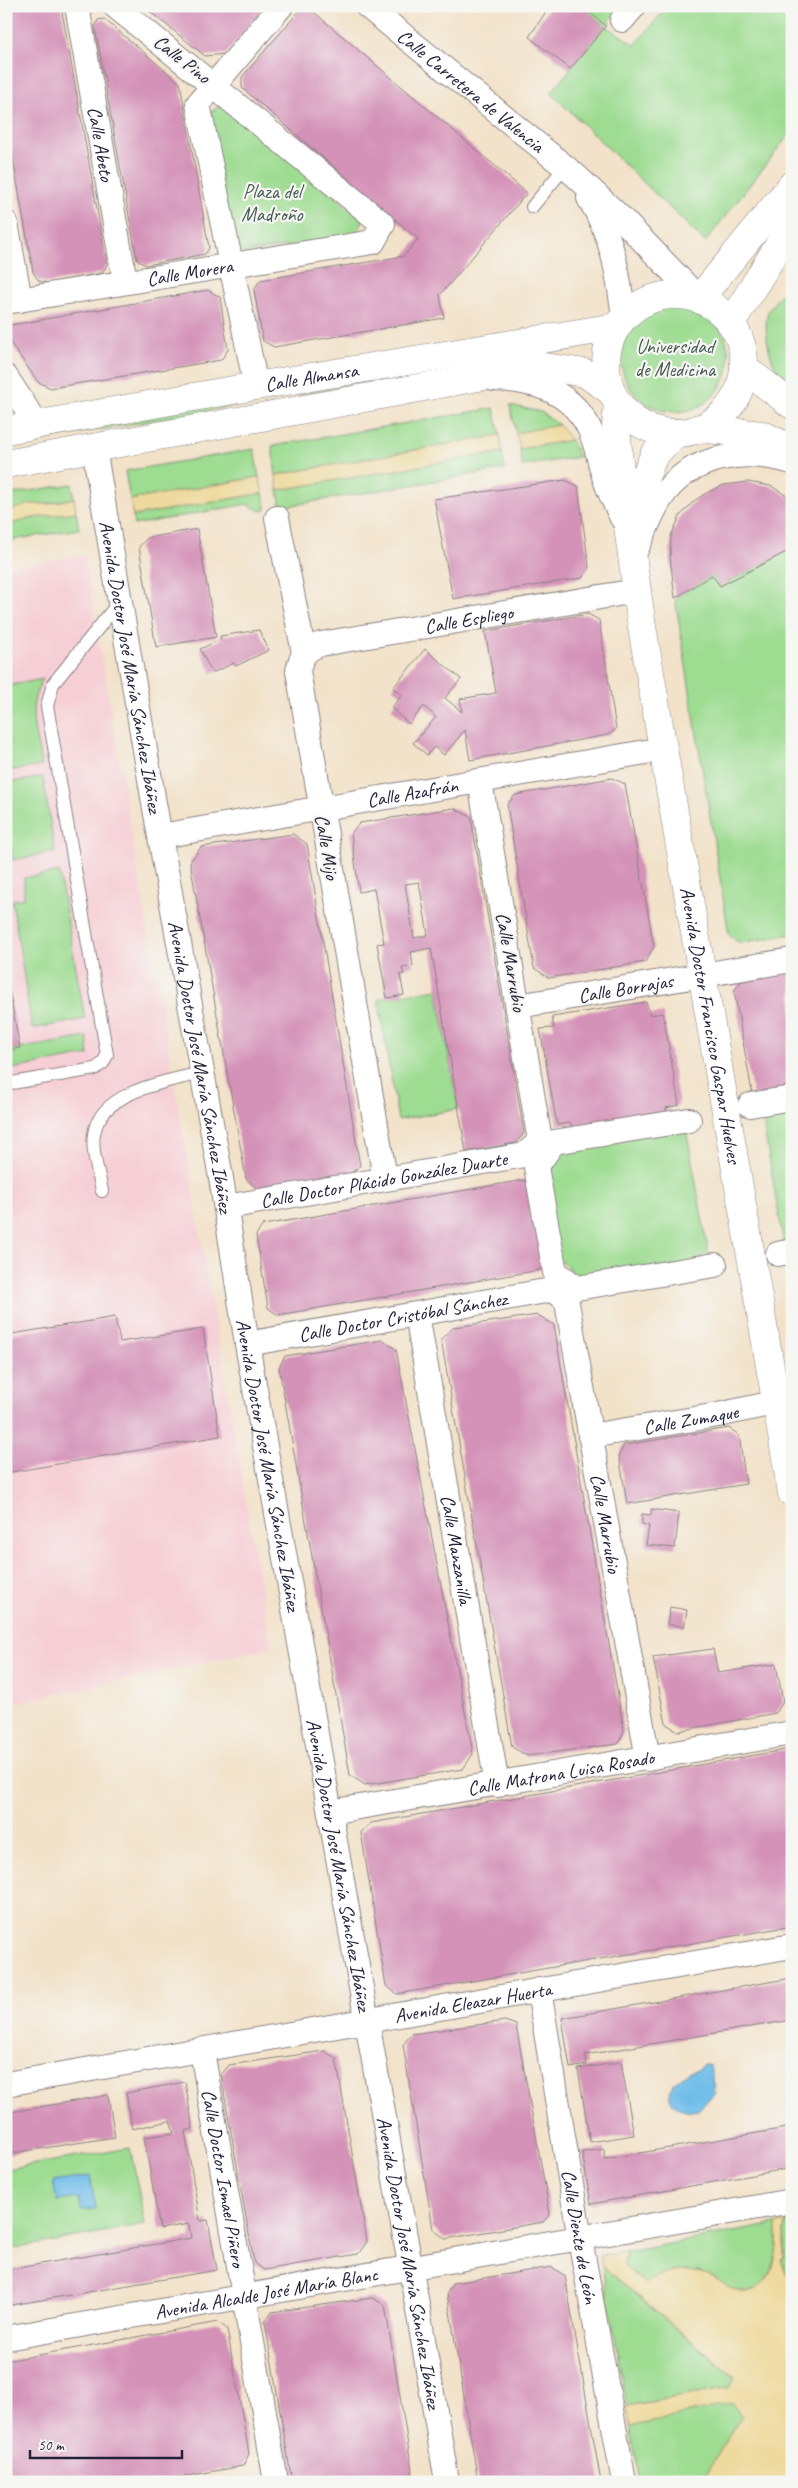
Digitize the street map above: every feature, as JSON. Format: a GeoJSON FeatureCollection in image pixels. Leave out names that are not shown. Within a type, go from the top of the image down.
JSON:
{"type":"FeatureCollection","features":[{"type":"Feature","properties":{"kind":"main road"},"geometry":{"type":"LineString","coordinates":[[699,299],[792,185]]}},
{"type":"Feature","properties":{"kind":"main road"},"geometry":{"type":"LineString","coordinates":[[731,323],[792,224]]}},
{"type":"Feature","properties":{"kind":"main road"},"geometry":{"type":"LineString","coordinates":[[688,431],[722,415],[738,393],[744,368],[742,344],[731,323],[714,307],[699,299],[676,295],[648,301],[620,322],[609,342],[606,359],[607,375],[615,397],[634,419],[654,430],[762,435],[792,449]]}},
{"type":"Feature","properties":{"kind":"main road","name":"Calle Almansa"},"geometry":{"type":"LineString","coordinates":[[6,430],[620,322]]}},
{"type":"Feature","properties":{"kind":"main road","name":"Calle Almansa"},"geometry":{"type":"LineString","coordinates":[[6,464],[538,366],[585,373],[615,397]]}},
{"type":"Feature","properties":{"kind":"main road"},"geometry":{"type":"LineString","coordinates":[[744,368],[792,405]]}},
{"type":"Feature","properties":{"kind":"main road","name":"Avenida Doctor Francisco Gaspar Huelves"},"geometry":{"type":"LineString","coordinates":[[615,397],[619,462],[636,591],[702,975],[784,1400],[792,1493]]}},
{"type":"Feature","properties":{"kind":"main road","name":"Avenida Doctor Francisco Gaspar Huelves"},"geometry":{"type":"LineString","coordinates":[[631,546],[641,487],[654,455],[688,431]]}},
{"type":"Feature","properties":{"kind":"street","name":"Calle Abeto"},"geometry":{"type":"LineString","coordinates":[[77,6],[125,281]]}},
{"type":"Feature","properties":{"kind":"street","name":"Calle Pino"},"geometry":{"type":"LineString","coordinates":[[115,6],[214,86],[281,6]]}},
{"type":"Feature","properties":{"kind":"street","name":"Calle Carretera de Valencia"},"geometry":{"type":"LineString","coordinates":[[367,6],[570,171],[622,219],[699,299]]}},
{"type":"Feature","properties":{"kind":"street","name":"Calle Morera"},"geometry":{"type":"LineString","coordinates":[[13,301],[125,281],[373,242],[383,224],[214,86]]}},
{"type":"Feature","properties":{"kind":"street"},"geometry":{"type":"LineString","coordinates":[[214,86],[198,104],[256,386]]}},
{"type":"Feature","properties":{"kind":"street","name":"Calle Carretera de Valencia"},"geometry":{"type":"LineString","coordinates":[[570,171],[603,221],[617,263],[620,322]]}},
{"type":"Feature","properties":{"kind":"street"},"geometry":{"type":"LineString","coordinates":[[6,223],[13,301]]}},
{"type":"Feature","properties":{"kind":"street"},"geometry":{"type":"LineString","coordinates":[[6,377],[37,425]]}},
{"type":"Feature","properties":{"kind":"street","name":"Calle Almansa"},"geometry":{"type":"LineString","coordinates":[[470,378],[521,380],[546,386],[570,403],[587,424],[605,481],[631,546]]}},
{"type":"Feature","properties":{"kind":"street","name":"Avenida Doctor José María Sánchez Ibáñez"},"geometry":{"type":"LineString","coordinates":[[94,448],[226,1208],[247,1344],[411,2268],[447,2482]]}},
{"type":"Feature","properties":{"kind":"street"},"geometry":{"type":"LineString","coordinates":[[631,546],[660,499],[679,478],[699,466],[723,456],[756,454],[792,462]]}},
{"type":"Feature","properties":{"kind":"street","name":"Calle Mijo"},"geometry":{"type":"LineString","coordinates":[[277,518],[304,653],[298,671],[385,1178]]}},
{"type":"Feature","properties":{"kind":"street","name":"Calle Espliego"},"geometry":{"type":"LineString","coordinates":[[304,653],[308,648],[321,644],[636,591]]}},
{"type":"Feature","properties":{"kind":"street","name":"Calle Azafrán"},"geometry":{"type":"LineString","coordinates":[[161,836],[663,749]]}},
{"type":"Feature","properties":{"kind":"street","name":"Calle Marrubio"},"geometry":{"type":"LineString","coordinates":[[480,781],[539,1135],[543,1147],[536,1167],[555,1272],[568,1303],[648,1759]]}},
{"type":"Feature","properties":{"kind":"street","name":"Calle Borrajas"},"geometry":{"type":"LineString","coordinates":[[518,1006],[792,960]]}},
{"type":"Feature","properties":{"kind":"street"},"geometry":{"type":"LineString","coordinates":[[750,1105],[792,1098]]}},
{"type":"Feature","properties":{"kind":"street","name":"Calle Doctor Plácido González Duarte"},"geometry":{"type":"LineString","coordinates":[[226,1208],[385,1178],[524,1155],[554,1142],[689,1120]]}},
{"type":"Feature","properties":{"kind":"street","name":"Calle Doctor Cristóbal Sánchez"},"geometry":{"type":"LineString","coordinates":[[247,1344],[551,1290],[561,1285],[577,1288],[715,1265]]}},
{"type":"Feature","properties":{"kind":"street","name":"Calle Manzanilla"},"geometry":{"type":"LineString","coordinates":[[417,1314],[497,1785]]}},
{"type":"Feature","properties":{"kind":"street","name":"Calle Zumaque"},"geometry":{"type":"LineString","coordinates":[[590,1436],[718,1415],[784,1400]]}},
{"type":"Feature","properties":{"kind":"street","name":"Calle Matrona Luisa Rosado"},"geometry":{"type":"LineString","coordinates":[[330,1812],[497,1785],[792,1733]]}},
{"type":"Feature","properties":{"kind":"street","name":"Avenida Eleazar Huerta"},"geometry":{"type":"LineString","coordinates":[[6,2084],[792,1946]]}},
{"type":"Feature","properties":{"kind":"street","name":"Calle Diente de León"},"geometry":{"type":"LineString","coordinates":[[539,1990],[580,2239],[624,2482]]}},
{"type":"Feature","properties":{"kind":"street","name":"Calle Doctor Ismael Piñero"},"geometry":{"type":"LineString","coordinates":[[202,2051],[276,2482]]}},
{"type":"Feature","properties":{"kind":"street","name":"Avenida Alcalde José María Blanc"},"geometry":{"type":"LineString","coordinates":[[6,2338],[792,2201]]}},
{"type":"Feature","properties":{"kind":"lane"},"geometry":{"type":"LineString","coordinates":[[532,208],[570,171]]}},
{"type":"Feature","properties":{"kind":"lane"},"geometry":{"type":"LineString","coordinates":[[6,1084],[95,1069],[103,1063],[107,1055],[47,706],[53,684],[120,600]]}},
{"type":"Feature","properties":{"kind":"lane"},"geometry":{"type":"LineString","coordinates":[[102,1191],[94,1134],[99,1118],[108,1105],[145,1088],[202,1073]]}},
{"type":"Feature","properties":{"kind":"shaded area"},"geometry":{"type":"Polygon","coordinates":[[[84,555],[271,1648],[6,1705],[6,568],[84,555]]]}},
{"type":"Feature","properties":{"kind":"green space"},"geometry":{"type":"Polygon","coordinates":[[[582,6],[621,6],[606,26],[635,45],[668,6],[792,6],[792,131],[705,242],[551,93],[605,26],[582,6]]]}},
{"type":"Feature","properties":{"kind":"green space","name":"Plaza del Madroño"},"geometry":{"type":"Polygon","coordinates":[[[225,103],[363,220],[357,236],[243,253],[233,246],[210,112],[225,103]]]}},
{"type":"Feature","properties":{"kind":"green space"},"geometry":{"type":"Polygon","coordinates":[[[792,281],[792,389],[785,383],[771,356],[766,324],[768,312],[792,281]]]}},
{"type":"Feature","properties":{"kind":"green space","name":"Universidad de Medicina"},"geometry":{"type":"Polygon","coordinates":[[[675,304],[696,308],[713,320],[725,337],[729,358],[725,379],[713,396],[696,408],[675,412],[654,408],[637,396],[625,379],[621,358],[625,337],[637,320],[654,308],[675,304]]]}},
{"type":"Feature","properties":{"kind":"green space"},"geometry":{"type":"Polygon","coordinates":[[[491,357],[492,361],[6,446],[6,441],[491,357]]]}},
{"type":"Feature","properties":{"kind":"green space"},"geometry":{"type":"Polygon","coordinates":[[[510,405],[541,412],[559,425],[516,433],[510,405]]]}},
{"type":"Feature","properties":{"kind":"green space"},"geometry":{"type":"Polygon","coordinates":[[[494,408],[500,435],[276,475],[272,446],[494,408]]]}},
{"type":"Feature","properties":{"kind":"green space"},"geometry":{"type":"Polygon","coordinates":[[[571,440],[579,457],[522,466],[520,449],[571,440]]]}},
{"type":"Feature","properties":{"kind":"green space"},"geometry":{"type":"Polygon","coordinates":[[[254,449],[259,477],[130,500],[125,471],[254,449]]]}},
{"type":"Feature","properties":{"kind":"green space"},"geometry":{"type":"Polygon","coordinates":[[[502,452],[505,469],[281,507],[278,490],[502,452]]]}},
{"type":"Feature","properties":{"kind":"green space"},"geometry":{"type":"Polygon","coordinates":[[[72,484],[74,498],[6,512],[6,495],[72,484]]]}},
{"type":"Feature","properties":{"kind":"green space"},"geometry":{"type":"Polygon","coordinates":[[[263,493],[266,510],[260,511],[247,504],[134,525],[133,516],[263,493]]]}},
{"type":"Feature","properties":{"kind":"green space"},"geometry":{"type":"Polygon","coordinates":[[[76,512],[79,529],[6,541],[6,525],[33,518],[76,512]]]}},
{"type":"Feature","properties":{"kind":"green space"},"geometry":{"type":"Polygon","coordinates":[[[792,549],[792,934],[739,943],[729,935],[675,598],[712,575],[720,586],[792,549]]]}},
{"type":"Feature","properties":{"kind":"green space"},"geometry":{"type":"Polygon","coordinates":[[[43,679],[34,700],[33,711],[42,766],[6,771],[6,686],[43,679]]]}},
{"type":"Feature","properties":{"kind":"green space"},"geometry":{"type":"Polygon","coordinates":[[[43,777],[55,852],[13,860],[6,821],[6,783],[43,777]]]}},
{"type":"Feature","properties":{"kind":"green space"},"geometry":{"type":"Polygon","coordinates":[[[59,872],[85,1019],[32,1029],[12,900],[24,898],[24,878],[59,872]]]}},
{"type":"Feature","properties":{"kind":"green space"},"geometry":{"type":"Polygon","coordinates":[[[437,989],[458,1109],[398,1120],[378,999],[437,989]]]}},
{"type":"Feature","properties":{"kind":"green space"},"geometry":{"type":"Polygon","coordinates":[[[87,1037],[89,1055],[6,1070],[6,1051],[87,1037]]]}},
{"type":"Feature","properties":{"kind":"green space"},"geometry":{"type":"Polygon","coordinates":[[[792,1102],[792,1244],[784,1245],[761,1111],[792,1102]]]}},
{"type":"Feature","properties":{"kind":"green space"},"geometry":{"type":"Polygon","coordinates":[[[685,1123],[710,1261],[584,1281],[558,1259],[542,1166],[562,1145],[685,1123]]]}},
{"type":"Feature","properties":{"kind":"green space"},"geometry":{"type":"Polygon","coordinates":[[[130,2148],[145,2224],[7,2250],[6,2169],[130,2148]]]}},
{"type":"Feature","properties":{"kind":"green space"},"geometry":{"type":"Polygon","coordinates":[[[792,2221],[792,2282],[784,2271],[782,2259],[784,2259],[784,2231],[787,2222],[792,2221]]]}},
{"type":"Feature","properties":{"kind":"green space"},"geometry":{"type":"Polygon","coordinates":[[[776,2224],[776,2256],[768,2277],[753,2291],[738,2291],[705,2274],[688,2271],[661,2275],[644,2283],[624,2266],[626,2252],[776,2224]]]}},
{"type":"Feature","properties":{"kind":"green space"},"geometry":{"type":"Polygon","coordinates":[[[602,2266],[735,2378],[730,2388],[627,2406],[602,2266]]]}},
{"type":"Feature","properties":{"kind":"green space"},"geometry":{"type":"Polygon","coordinates":[[[733,2402],[742,2417],[701,2482],[640,2482],[630,2427],[733,2402]]]}},
{"type":"Feature","properties":{"kind":"sand"},"geometry":{"type":"Polygon","coordinates":[[[559,425],[571,440],[520,449],[516,433],[559,425]]]}},
{"type":"Feature","properties":{"kind":"sand"},"geometry":{"type":"Polygon","coordinates":[[[500,435],[502,452],[278,490],[276,475],[500,435]]]}},
{"type":"Feature","properties":{"kind":"sand"},"geometry":{"type":"Polygon","coordinates":[[[259,477],[263,493],[133,516],[130,500],[259,477]]]}},
{"type":"Feature","properties":{"kind":"sand"},"geometry":{"type":"Polygon","coordinates":[[[74,498],[76,512],[33,518],[6,525],[6,512],[30,504],[48,504],[74,498]]]}},
{"type":"Feature","properties":{"kind":"sand"},"geometry":{"type":"Polygon","coordinates":[[[787,2222],[784,2231],[784,2259],[782,2260],[784,2271],[792,2282],[792,2482],[701,2482],[741,2417],[733,2403],[630,2427],[627,2406],[730,2388],[735,2377],[602,2266],[600,2256],[626,2252],[624,2266],[644,2283],[662,2275],[690,2271],[709,2276],[735,2290],[742,2292],[753,2290],[768,2277],[776,2256],[776,2224],[787,2222]]]}},
{"type":"Feature","properties":{"kind":"water"},"geometry":{"type":"Polygon","coordinates":[[[703,2064],[710,2066],[714,2083],[714,2094],[698,2110],[685,2110],[675,2106],[670,2097],[673,2084],[689,2072],[698,2070],[703,2064]]]}},
{"type":"Feature","properties":{"kind":"water"},"geometry":{"type":"Polygon","coordinates":[[[90,2176],[96,2209],[81,2211],[79,2198],[57,2201],[53,2182],[90,2176]]]}},
{"type":"Feature","properties":{"kind":"building"},"geometry":{"type":"Polygon","coordinates":[[[6,6],[61,6],[107,265],[102,273],[48,283],[39,281],[33,272],[6,119],[6,6]]]}},
{"type":"Feature","properties":{"kind":"building"},"geometry":{"type":"Polygon","coordinates":[[[143,6],[266,6],[226,54],[205,56],[143,6]]]}},
{"type":"Feature","properties":{"kind":"building"},"geometry":{"type":"Polygon","coordinates":[[[550,6],[582,6],[606,26],[570,69],[529,37],[550,6]]]}},
{"type":"Feature","properties":{"kind":"building"},"geometry":{"type":"Polygon","coordinates":[[[309,8],[527,193],[440,295],[444,318],[274,347],[263,341],[254,290],[260,280],[404,256],[418,239],[242,88],[242,77],[301,9],[309,8]]]}},
{"type":"Feature","properties":{"kind":"building"},"geometry":{"type":"Polygon","coordinates":[[[104,19],[180,83],[209,248],[205,254],[146,265],[137,260],[95,27],[98,20],[104,19]]]}},
{"type":"Feature","properties":{"kind":"building"},"geometry":{"type":"Polygon","coordinates":[[[208,290],[220,297],[228,350],[221,360],[51,388],[38,382],[7,338],[6,326],[208,290]]]}},
{"type":"Feature","properties":{"kind":"building"},"geometry":{"type":"Polygon","coordinates":[[[565,480],[578,486],[589,567],[582,578],[453,599],[434,499],[565,480]]]}},
{"type":"Feature","properties":{"kind":"building"},"geometry":{"type":"Polygon","coordinates":[[[748,482],[771,486],[792,499],[792,549],[720,586],[712,575],[675,598],[670,557],[671,536],[680,516],[694,501],[708,492],[724,485],[748,482]]]}},
{"type":"Feature","properties":{"kind":"building"},"geometry":{"type":"Polygon","coordinates":[[[197,529],[216,637],[156,647],[139,547],[147,538],[197,529]]]}},
{"type":"Feature","properties":{"kind":"building"},"geometry":{"type":"Polygon","coordinates":[[[588,614],[599,620],[616,729],[608,735],[470,760],[465,730],[444,755],[434,747],[427,755],[413,743],[436,717],[424,706],[409,724],[391,708],[402,695],[393,688],[425,649],[461,679],[445,698],[462,712],[460,699],[496,693],[485,631],[588,614]]]}},
{"type":"Feature","properties":{"kind":"building"},"geometry":{"type":"Polygon","coordinates":[[[259,630],[269,650],[236,666],[234,663],[212,673],[200,649],[221,639],[220,636],[259,630]]]}},
{"type":"Feature","properties":{"kind":"building"},"geometry":{"type":"Polygon","coordinates":[[[612,778],[625,784],[654,947],[645,962],[549,978],[534,968],[507,805],[515,795],[612,778]]]}},
{"type":"Feature","properties":{"kind":"building"},"geometry":{"type":"Polygon","coordinates":[[[454,808],[471,817],[524,1133],[516,1143],[466,1152],[431,948],[411,952],[413,966],[402,968],[404,974],[400,975],[404,995],[387,998],[377,944],[384,943],[374,889],[359,892],[351,833],[360,823],[454,808]],[[419,882],[405,884],[414,938],[428,935],[419,882]]]}},
{"type":"Feature","properties":{"kind":"building"},"geometry":{"type":"Polygon","coordinates":[[[6,827],[13,860],[6,861],[6,827]]]}},
{"type":"Feature","properties":{"kind":"building"},"geometry":{"type":"Polygon","coordinates":[[[293,834],[307,844],[360,1166],[347,1176],[258,1189],[246,1179],[190,862],[201,847],[293,834]]]}},
{"type":"Feature","properties":{"kind":"building"},"geometry":{"type":"Polygon","coordinates":[[[792,971],[792,1096],[763,1101],[752,1092],[734,991],[743,979],[792,971]]]}},
{"type":"Feature","properties":{"kind":"building"},"geometry":{"type":"Polygon","coordinates":[[[6,974],[20,1048],[6,1051],[6,974]]]}},
{"type":"Feature","properties":{"kind":"building"},"geometry":{"type":"Polygon","coordinates":[[[646,1002],[650,1015],[663,1013],[679,1105],[666,1108],[668,1119],[574,1135],[571,1123],[557,1125],[540,1029],[554,1028],[552,1017],[646,1002]]]}},
{"type":"Feature","properties":{"kind":"building"},"geometry":{"type":"Polygon","coordinates":[[[524,1180],[534,1187],[545,1260],[540,1270],[278,1315],[268,1308],[256,1235],[263,1225],[524,1180]]]}},
{"type":"Feature","properties":{"kind":"building"},"geometry":{"type":"Polygon","coordinates":[[[538,1315],[554,1325],[624,1731],[618,1744],[527,1756],[512,1747],[441,1339],[454,1327],[538,1315]]]}},
{"type":"Feature","properties":{"kind":"building"},"geometry":{"type":"Polygon","coordinates":[[[115,1317],[120,1342],[203,1329],[220,1436],[6,1473],[6,1335],[115,1317]]]}},
{"type":"Feature","properties":{"kind":"building"},"geometry":{"type":"Polygon","coordinates":[[[382,1340],[396,1349],[473,1754],[463,1769],[365,1785],[350,1775],[279,1367],[285,1356],[382,1340]]]}},
{"type":"Feature","properties":{"kind":"building"},"geometry":{"type":"Polygon","coordinates":[[[729,1428],[739,1435],[746,1484],[627,1504],[619,1455],[624,1445],[729,1428]]]}},
{"type":"Feature","properties":{"kind":"building"},"geometry":{"type":"Polygon","coordinates":[[[651,1509],[679,1513],[675,1548],[646,1545],[649,1526],[642,1524],[642,1514],[651,1515],[651,1509]]]}},
{"type":"Feature","properties":{"kind":"building"},"geometry":{"type":"Polygon","coordinates":[[[670,1607],[687,1610],[684,1627],[667,1624],[670,1607]]]}},
{"type":"Feature","properties":{"kind":"building"},"geometry":{"type":"Polygon","coordinates":[[[713,1649],[718,1673],[776,1664],[783,1702],[776,1713],[678,1731],[666,1724],[653,1657],[713,1649]]]}},
{"type":"Feature","properties":{"kind":"building"},"geometry":{"type":"Polygon","coordinates":[[[784,1750],[792,1754],[792,1926],[397,1994],[386,1986],[361,1832],[371,1823],[784,1750]]]}},
{"type":"Feature","properties":{"kind":"building"},"geometry":{"type":"Polygon","coordinates":[[[792,1978],[792,2020],[585,2055],[587,2065],[570,2068],[562,2018],[792,1978]]]}},
{"type":"Feature","properties":{"kind":"building"},"geometry":{"type":"Polygon","coordinates":[[[505,2021],[516,2025],[550,2214],[543,2222],[445,2239],[433,2229],[403,2045],[411,2034],[505,2021]]]}},
{"type":"Feature","properties":{"kind":"building"},"geometry":{"type":"Polygon","coordinates":[[[324,2051],[336,2058],[367,2242],[358,2254],[264,2270],[254,2263],[221,2075],[229,2065],[324,2051]]]}},
{"type":"Feature","properties":{"kind":"building"},"geometry":{"type":"Polygon","coordinates":[[[621,2062],[634,2135],[590,2142],[578,2069],[621,2062]]]}},
{"type":"Feature","properties":{"kind":"building"},"geometry":{"type":"Polygon","coordinates":[[[185,2082],[193,2129],[185,2131],[200,2221],[208,2220],[217,2270],[6,2306],[6,2270],[191,2238],[189,2224],[160,2229],[144,2137],[174,2133],[170,2121],[132,2129],[126,2093],[185,2082]]]}},
{"type":"Feature","properties":{"kind":"building"},"geometry":{"type":"Polygon","coordinates":[[[108,2095],[115,2137],[6,2154],[6,2113],[108,2095]]]}},
{"type":"Feature","properties":{"kind":"building"},"geometry":{"type":"Polygon","coordinates":[[[792,2127],[792,2168],[591,2204],[582,2152],[604,2149],[605,2159],[792,2127]]]}},
{"type":"Feature","properties":{"kind":"building"},"geometry":{"type":"Polygon","coordinates":[[[552,2267],[565,2276],[601,2482],[478,2482],[447,2293],[453,2283],[552,2267]]]}},
{"type":"Feature","properties":{"kind":"building"},"geometry":{"type":"Polygon","coordinates":[[[372,2298],[385,2305],[414,2482],[292,2482],[265,2322],[272,2312],[372,2298]]]}},
{"type":"Feature","properties":{"kind":"building"},"geometry":{"type":"Polygon","coordinates":[[[218,2322],[227,2329],[249,2454],[243,2466],[153,2482],[6,2482],[6,2361],[218,2322]]]}}]}
